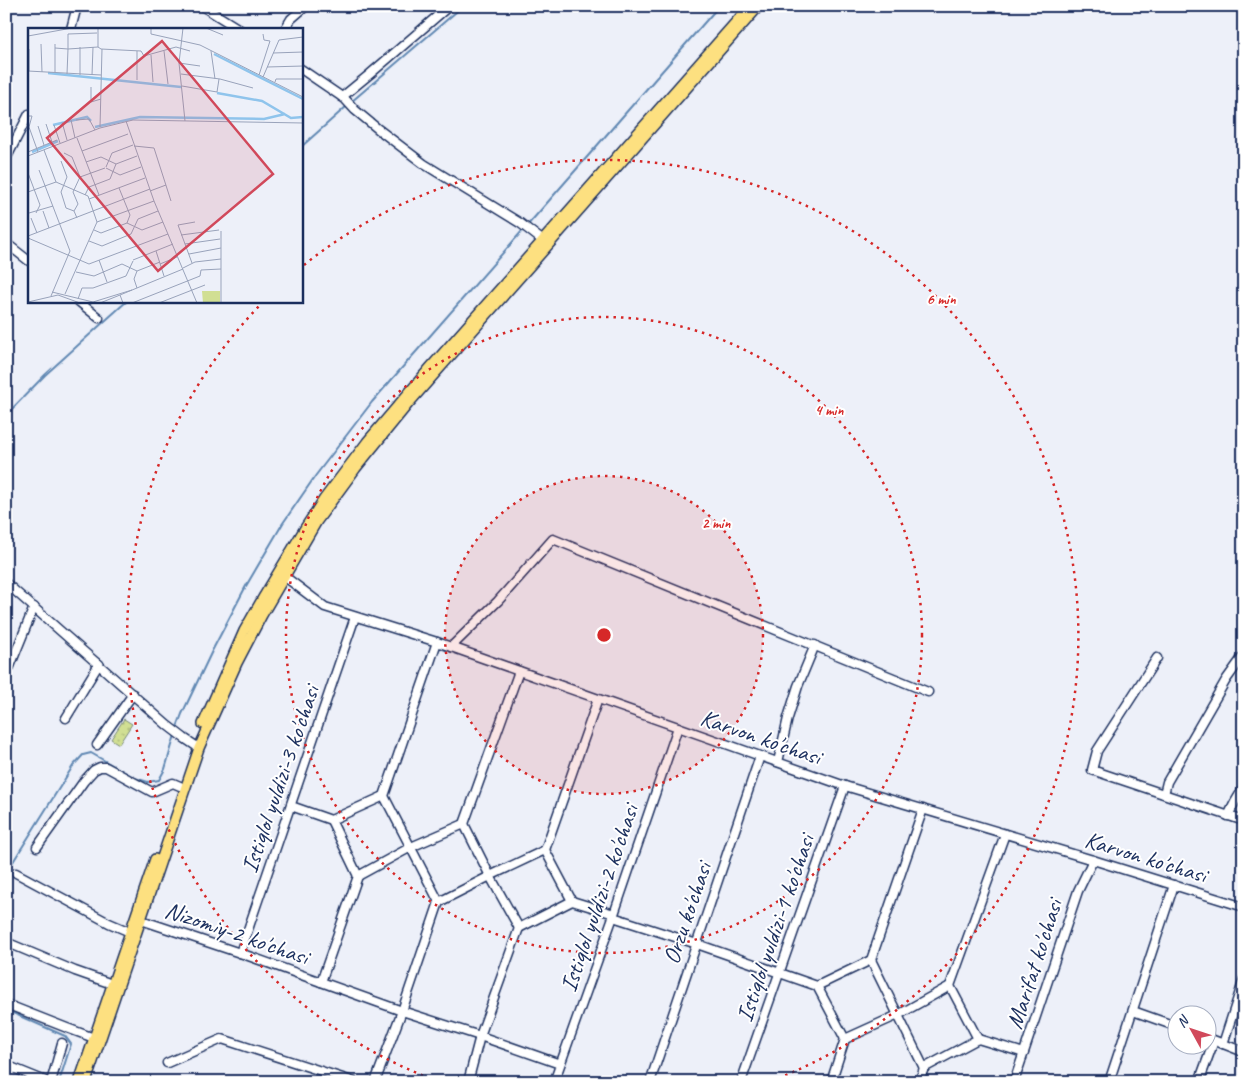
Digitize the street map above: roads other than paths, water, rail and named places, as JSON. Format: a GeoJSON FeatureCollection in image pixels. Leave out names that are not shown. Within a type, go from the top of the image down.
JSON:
{"type":"FeatureCollection","features":[{"type":"Feature","properties":{"kind":"main road"},"geometry":{"type":"LineString","coordinates":[[79,1082],[180,786],[197,746],[281,574],[356,468],[409,403],[750,6]]}},
{"type":"Feature","properties":{"kind":"main road"},"geometry":{"type":"LineString","coordinates":[[546,243],[759,6]]}},
{"type":"Feature","properties":{"kind":"main road"},"geometry":{"type":"LineString","coordinates":[[86,1082],[197,746]]}},
{"type":"Feature","properties":{"kind":"street"},"geometry":{"type":"LineString","coordinates":[[71,28],[77,6]]}},
{"type":"Feature","properties":{"kind":"street"},"geometry":{"type":"LineString","coordinates":[[202,6],[237,28]]}},
{"type":"Feature","properties":{"kind":"street"},"geometry":{"type":"LineString","coordinates":[[286,28],[291,19],[306,6]]}},
{"type":"Feature","properties":{"kind":"street"},"geometry":{"type":"LineString","coordinates":[[343,98],[449,6]]}},
{"type":"Feature","properties":{"kind":"street"},"geometry":{"type":"LineString","coordinates":[[302,70],[343,98],[378,129],[424,164],[520,223],[546,243]]}},
{"type":"Feature","properties":{"kind":"street"},"geometry":{"type":"LineString","coordinates":[[6,159],[27,124]]}},
{"type":"Feature","properties":{"kind":"street"},"geometry":{"type":"LineString","coordinates":[[6,244],[28,261]]}},
{"type":"Feature","properties":{"kind":"street"},"geometry":{"type":"LineString","coordinates":[[79,302],[100,318]]}},
{"type":"Feature","properties":{"kind":"street"},"geometry":{"type":"LineString","coordinates":[[451,647],[498,601],[553,539],[928,692]]}},
{"type":"Feature","properties":{"kind":"street","name":"Karvon ko'chasi"},"geometry":{"type":"LineString","coordinates":[[281,574],[325,607],[437,642],[845,786],[1244,907]]}},
{"type":"Feature","properties":{"kind":"street"},"geometry":{"type":"LineString","coordinates":[[6,583],[173,729],[197,746]]}},
{"type":"Feature","properties":{"kind":"street"},"geometry":{"type":"LineString","coordinates":[[6,672],[9,669],[34,607]]}},
{"type":"Feature","properties":{"kind":"street","name":"Istiqlol yuldizi-3 ko'chasi"},"geometry":{"type":"LineString","coordinates":[[240,953],[355,617]]}},
{"type":"Feature","properties":{"kind":"street"},"geometry":{"type":"LineString","coordinates":[[290,806],[331,820],[384,796],[437,642]]}},
{"type":"Feature","properties":{"kind":"street"},"geometry":{"type":"LineString","coordinates":[[778,762],[798,686],[815,646]]}},
{"type":"Feature","properties":{"kind":"street"},"geometry":{"type":"LineString","coordinates":[[1164,794],[1167,782],[1226,680],[1244,655]]}},
{"type":"Feature","properties":{"kind":"street"},"geometry":{"type":"LineString","coordinates":[[1157,658],[1097,751],[1092,770],[1244,821]]}},
{"type":"Feature","properties":{"kind":"street"},"geometry":{"type":"LineString","coordinates":[[66,718],[98,664]]}},
{"type":"Feature","properties":{"kind":"street"},"geometry":{"type":"LineString","coordinates":[[519,671],[464,824],[519,928]]}},
{"type":"Feature","properties":{"kind":"street"},"geometry":{"type":"LineString","coordinates":[[97,745],[133,694]]}},
{"type":"Feature","properties":{"kind":"street"},"geometry":{"type":"LineString","coordinates":[[375,1082],[402,1011],[439,902],[545,850],[598,699]]}},
{"type":"Feature","properties":{"kind":"street","name":"Istiqlol yuldizi-2 ko'chasi"},"geometry":{"type":"LineString","coordinates":[[554,1082],[678,727]]}},
{"type":"Feature","properties":{"kind":"street","name":"Orzu ko'chasi"},"geometry":{"type":"LineString","coordinates":[[650,1082],[760,756]]}},
{"type":"Feature","properties":{"kind":"street"},"geometry":{"type":"LineString","coordinates":[[37,847],[84,781],[94,770],[100,767],[106,767],[152,792],[173,783],[180,786]]}},
{"type":"Feature","properties":{"kind":"street","name":"Istiqlol yuldizi-1 ko'chasi"},"geometry":{"type":"LineString","coordinates":[[740,1082],[845,786]]}},
{"type":"Feature","properties":{"kind":"street"},"geometry":{"type":"LineString","coordinates":[[1228,816],[1234,802],[1244,787]]}},
{"type":"Feature","properties":{"kind":"street"},"geometry":{"type":"LineString","coordinates":[[384,796],[439,902]]}},
{"type":"Feature","properties":{"kind":"street"},"geometry":{"type":"LineString","coordinates":[[923,809],[871,960],[924,1068]]}},
{"type":"Feature","properties":{"kind":"street"},"geometry":{"type":"LineString","coordinates":[[331,820],[358,876],[411,847],[464,824]]}},
{"type":"Feature","properties":{"kind":"street"},"geometry":{"type":"LineString","coordinates":[[845,1038],[898,1015],[950,986],[1005,834]]}},
{"type":"Feature","properties":{"kind":"street"},"geometry":{"type":"LineString","coordinates":[[545,850],[572,901],[817,986],[845,1038],[831,1082]]}},
{"type":"Feature","properties":{"kind":"street","name":"Marifat ko'chasi"},"geometry":{"type":"LineString","coordinates":[[1014,1082],[1078,891],[1093,860]]}},
{"type":"Feature","properties":{"kind":"street"},"geometry":{"type":"LineString","coordinates":[[16,873],[109,923],[130,932]]}},
{"type":"Feature","properties":{"kind":"street","name":"Nizomiy-2 ko'chasi"},"geometry":{"type":"LineString","coordinates":[[321,982],[358,876]]}},
{"type":"Feature","properties":{"kind":"street"},"geometry":{"type":"LineString","coordinates":[[1109,1082],[1174,885]]}},
{"type":"Feature","properties":{"kind":"street"},"geometry":{"type":"LineString","coordinates":[[468,1082],[480,1036],[519,928],[572,901]]}},
{"type":"Feature","properties":{"kind":"street","name":"Nizomiy-2 ko'chasi"},"geometry":{"type":"LineString","coordinates":[[141,920],[560,1064]]}},
{"type":"Feature","properties":{"kind":"street"},"geometry":{"type":"LineString","coordinates":[[6,942],[112,984]]}},
{"type":"Feature","properties":{"kind":"street"},"geometry":{"type":"LineString","coordinates":[[817,986],[871,960]]}},
{"type":"Feature","properties":{"kind":"street"},"geometry":{"type":"LineString","coordinates":[[1223,1044],[1244,979]]}},
{"type":"Feature","properties":{"kind":"street"},"geometry":{"type":"LineString","coordinates":[[950,986],[978,1039]]}},
{"type":"Feature","properties":{"kind":"street"},"geometry":{"type":"LineString","coordinates":[[6,1004],[94,1038]]}},
{"type":"Feature","properties":{"kind":"street"},"geometry":{"type":"LineString","coordinates":[[1133,1011],[1168,1023]]}},
{"type":"Feature","properties":{"kind":"street"},"geometry":{"type":"LineString","coordinates":[[167,1063],[222,1039],[355,1082]]}},
{"type":"Feature","properties":{"kind":"street"},"geometry":{"type":"LineString","coordinates":[[919,1082],[924,1068],[978,1039],[1024,1053]]}},
{"type":"Feature","properties":{"kind":"street"},"geometry":{"type":"LineString","coordinates":[[1218,1042],[1244,1052]]}},
{"type":"Feature","properties":{"kind":"street"},"geometry":{"type":"LineString","coordinates":[[6,1065],[49,1082],[62,1043]]}},
{"type":"Feature","properties":{"kind":"street"},"geometry":{"type":"LineString","coordinates":[[1199,1082],[1206,1056]]}},
{"type":"Feature","properties":{"kind":"waterway"},"geometry":{"type":"LineString","coordinates":[[351,102],[463,6]]}},
{"type":"Feature","properties":{"kind":"waterway"},"geometry":{"type":"LineString","coordinates":[[526,227],[719,6]]}},
{"type":"Feature","properties":{"kind":"waterway"},"geometry":{"type":"LineString","coordinates":[[302,146],[347,106]]}},
{"type":"Feature","properties":{"kind":"waterway"},"geometry":{"type":"LineString","coordinates":[[176,730],[212,651],[246,586],[283,523],[316,475],[372,402],[523,230]]}},
{"type":"Feature","properties":{"kind":"waterway"},"geometry":{"type":"LineString","coordinates":[[6,415],[45,375],[126,302]]}},
{"type":"Feature","properties":{"kind":"waterway"},"geometry":{"type":"LineString","coordinates":[[6,873],[73,766],[83,755],[91,753],[135,778],[148,782],[159,780],[165,769],[175,735]]}},
{"type":"Feature","properties":{"kind":"waterway"},"geometry":{"type":"LineString","coordinates":[[6,1010],[65,1036],[71,1044],[59,1082]]}}]}
